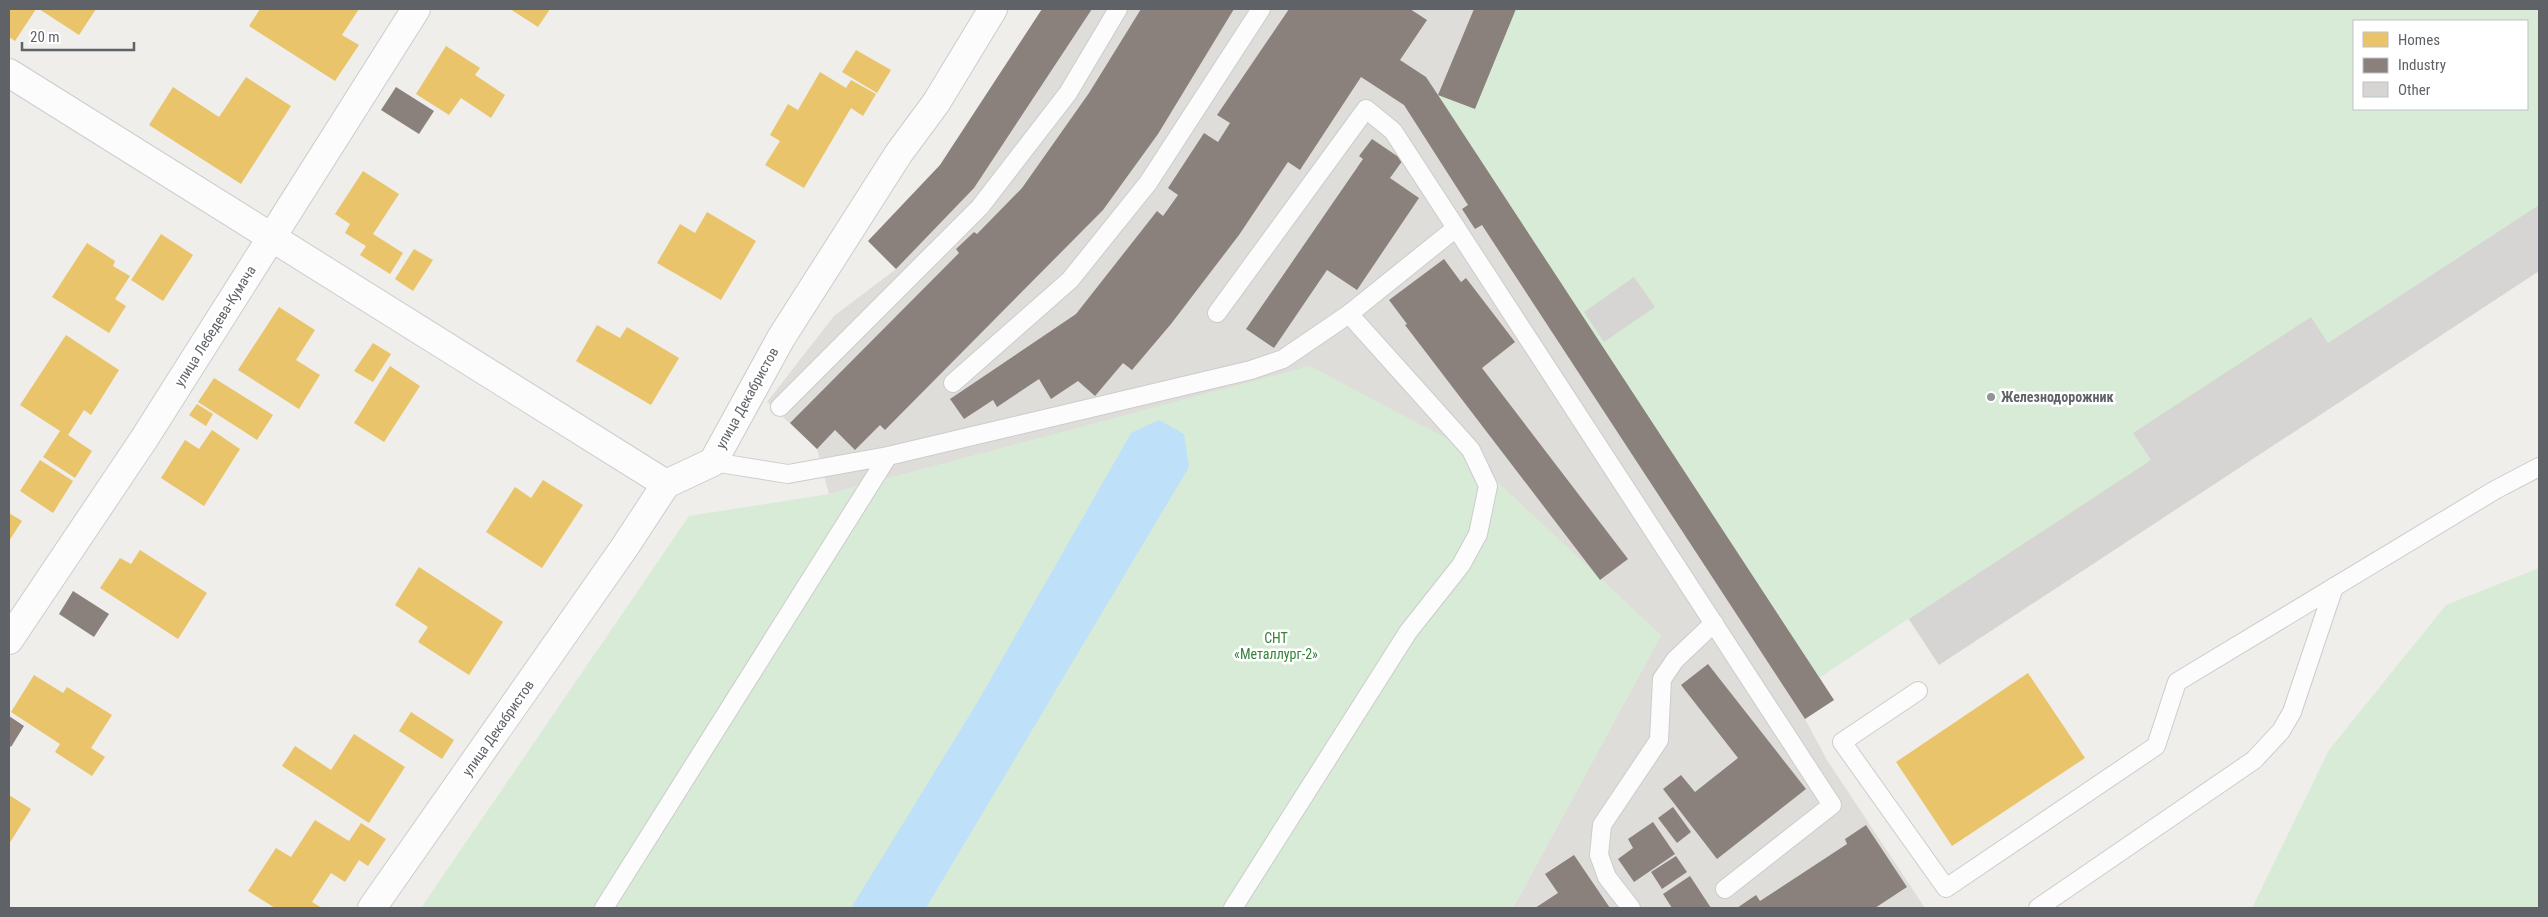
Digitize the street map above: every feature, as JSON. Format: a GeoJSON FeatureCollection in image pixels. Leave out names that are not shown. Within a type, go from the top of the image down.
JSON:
{"type":"FeatureCollection","features":[{"type":"Feature","properties":{"kind":"street","name":"улица Лебедева-Кумача"},"geometry":{"type":"LineString","coordinates":[[9,640],[144,438],[416,9]]}},
{"type":"Feature","properties":{"kind":"street","name":"улица Декабристов"},"geometry":{"type":"LineString","coordinates":[[372,908],[619,556],[666,484],[712,462],[781,338],[899,153],[936,103],[993,9]]}},
{"type":"Feature","properties":{"kind":"street"},"geometry":{"type":"LineString","coordinates":[[9,73],[666,484]]}},
{"type":"Feature","properties":{"kind":"lane"},"geometry":{"type":"LineString","coordinates":[[780,407],[980,207],[1068,93],[1118,9]]}},
{"type":"Feature","properties":{"kind":"lane"},"geometry":{"type":"LineString","coordinates":[[953,383],[1070,280],[1148,183],[1261,9]]}},
{"type":"Feature","properties":{"kind":"lane"},"geometry":{"type":"LineString","coordinates":[[1217,313],[1366,110],[1393,131],[1832,805],[1725,889]]}},
{"type":"Feature","properties":{"kind":"lane"},"geometry":{"type":"LineString","coordinates":[[712,462],[788,474],[888,456],[1251,370],[1283,359],[1349,314],[1456,228]]}},
{"type":"Feature","properties":{"kind":"lane"},"geometry":{"type":"LineString","coordinates":[[1233,908],[1408,632],[1461,565],[1478,534],[1488,486],[1471,450],[1349,314]]}},
{"type":"Feature","properties":{"kind":"lane"},"geometry":{"type":"LineString","coordinates":[[604,908],[888,456]]}},
{"type":"Feature","properties":{"kind":"lane"},"geometry":{"type":"LineString","coordinates":[[1918,691],[1842,742],[1946,888],[2156,746],[2177,682],[2495,490],[2539,466]]}},
{"type":"Feature","properties":{"kind":"lane"},"geometry":{"type":"LineString","coordinates":[[2038,908],[2254,760],[2281,730],[2292,712],[2334,587]]}},
{"type":"Feature","properties":{"kind":"lane"},"geometry":{"type":"LineString","coordinates":[[1632,908],[1606,877],[1599,855],[1602,825],[1659,740],[1662,679],[1675,660],[1714,623]]}},
{"type":"Feature","properties":{"kind":"shaded area"},"geometry":{"type":"Polygon","coordinates":[[[1042,9],[1516,9],[1475,109],[1439,96],[1834,700],[1805,719],[1827,760],[1925,908],[1513,908],[1661,635],[1310,367],[829,494],[817,449],[767,402],[834,316],[896,269],[868,241],[940,165],[1042,9]]]}},
{"type":"Feature","properties":{"kind":"green space","name":"Железнодорожник"},"geometry":{"type":"Polygon","coordinates":[[[1516,9],[2539,9],[2539,271],[1939,665],[1908,619],[1819,678],[1438,95],[1475,109],[1516,9]]]}},
{"type":"Feature","properties":{"kind":"green space","name":"СНТ «Металлург-2»"},"geometry":{"type":"Polygon","coordinates":[[[1310,366],[1457,444],[1661,635],[1513,908],[421,908],[689,516],[829,494],[1310,366]]]}},
{"type":"Feature","properties":{"kind":"green space"},"geometry":{"type":"Polygon","coordinates":[[[2539,568],[2539,908],[2252,908],[2329,750],[2446,605],[2539,568]]]}},
{"type":"Feature","properties":{"kind":"water"},"geometry":{"type":"Polygon","coordinates":[[[1159,420],[1184,434],[1189,467],[926,908],[851,908],[977,703],[1131,433],[1159,420]]]}},
{"type":"Feature","properties":{"kind":"building: Homes"},"geometry":{"type":"Polygon","coordinates":[[[9,9],[36,9],[15,41],[9,37],[9,9]]]}},
{"type":"Feature","properties":{"kind":"building: Homes"},"geometry":{"type":"Polygon","coordinates":[[[39,9],[96,9],[79,35],[39,9]]]}},
{"type":"Feature","properties":{"kind":"building: Homes"},"geometry":{"type":"Polygon","coordinates":[[[260,9],[359,9],[342,35],[359,45],[335,81],[249,26],[260,9]]]}},
{"type":"Feature","properties":{"kind":"building: Homes"},"geometry":{"type":"Polygon","coordinates":[[[510,9],[550,9],[538,27],[510,9]]]}},
{"type":"Feature","properties":{"kind":"building: Homes"},"geometry":{"type":"Polygon","coordinates":[[[446,46],[480,68],[475,75],[505,95],[491,118],[461,98],[449,115],[416,94],[446,46]]]}},
{"type":"Feature","properties":{"kind":"building: Homes"},"geometry":{"type":"Polygon","coordinates":[[[856,50],[891,70],[877,93],[842,72],[856,50]]]}},
{"type":"Feature","properties":{"kind":"building: Homes"},"geometry":{"type":"Polygon","coordinates":[[[820,72],[846,88],[851,80],[876,94],[863,116],[851,108],[804,188],[765,165],[780,141],[770,135],[788,104],[798,110],[820,72]]]}},
{"type":"Feature","properties":{"kind":"building: Homes"},"geometry":{"type":"Polygon","coordinates":[[[246,77],[291,106],[241,184],[149,125],[173,87],[219,117],[246,77]]]}},
{"type":"Feature","properties":{"kind":"building: Homes"},"geometry":{"type":"Polygon","coordinates":[[[363,171],[399,194],[373,234],[403,253],[390,274],[360,255],[366,246],[345,233],[350,224],[335,214],[363,171]]]}},
{"type":"Feature","properties":{"kind":"building: Homes"},"geometry":{"type":"Polygon","coordinates":[[[707,212],[756,241],[721,300],[657,263],[680,224],[695,233],[707,212]]]}},
{"type":"Feature","properties":{"kind":"building: Homes"},"geometry":{"type":"Polygon","coordinates":[[[161,234],[193,255],[163,301],[131,280],[161,234]]]}},
{"type":"Feature","properties":{"kind":"building: Homes"},"geometry":{"type":"Polygon","coordinates":[[[87,243],[115,261],[113,266],[130,276],[115,299],[126,306],[109,333],[52,297],[87,243]]]}},
{"type":"Feature","properties":{"kind":"building: Homes"},"geometry":{"type":"Polygon","coordinates":[[[414,249],[433,260],[413,291],[395,279],[414,249]]]}},
{"type":"Feature","properties":{"kind":"building: Homes"},"geometry":{"type":"Polygon","coordinates":[[[279,307],[315,330],[296,360],[320,375],[299,409],[238,370],[279,307]]]}},
{"type":"Feature","properties":{"kind":"building: Homes"},"geometry":{"type":"Polygon","coordinates":[[[597,325],[620,338],[627,327],[679,358],[651,405],[576,361],[597,325]]]}},
{"type":"Feature","properties":{"kind":"building: Homes"},"geometry":{"type":"Polygon","coordinates":[[[66,335],[119,370],[91,415],[84,410],[68,435],[92,451],[75,478],[43,457],[60,431],[20,405],[66,335]]]}},
{"type":"Feature","properties":{"kind":"building: Homes"},"geometry":{"type":"Polygon","coordinates":[[[373,343],[391,354],[373,382],[354,371],[373,343]]]}},
{"type":"Feature","properties":{"kind":"building: Homes"},"geometry":{"type":"Polygon","coordinates":[[[390,366],[420,386],[384,442],[354,423],[390,366]]]}},
{"type":"Feature","properties":{"kind":"building: Homes"},"geometry":{"type":"Polygon","coordinates":[[[214,378],[273,415],[257,440],[198,402],[214,378]]]}},
{"type":"Feature","properties":{"kind":"building: Homes"},"geometry":{"type":"Polygon","coordinates":[[[197,404],[213,414],[206,426],[189,415],[197,404]]]}},
{"type":"Feature","properties":{"kind":"building: Homes"},"geometry":{"type":"Polygon","coordinates":[[[212,430],[240,449],[204,506],[161,478],[185,440],[199,449],[212,430]]]}},
{"type":"Feature","properties":{"kind":"building: Homes"},"geometry":{"type":"Polygon","coordinates":[[[40,460],[73,481],[53,513],[20,491],[40,460]]]}},
{"type":"Feature","properties":{"kind":"building: Homes"},"geometry":{"type":"Polygon","coordinates":[[[543,480],[583,505],[542,568],[486,532],[515,487],[531,498],[543,480]]]}},
{"type":"Feature","properties":{"kind":"building: Homes"},"geometry":{"type":"Polygon","coordinates":[[[9,513],[22,521],[9,541],[9,513]]]}},
{"type":"Feature","properties":{"kind":"building: Homes"},"geometry":{"type":"Polygon","coordinates":[[[140,550],[207,593],[178,639],[100,588],[120,558],[131,564],[140,550]]]}},
{"type":"Feature","properties":{"kind":"building: Homes"},"geometry":{"type":"Polygon","coordinates":[[[419,567],[503,622],[469,675],[418,642],[428,627],[395,605],[419,567]]]}},
{"type":"Feature","properties":{"kind":"building: Homes"},"geometry":{"type":"Polygon","coordinates":[[[2028,673],[2085,758],[1952,846],[1896,762],[2028,673]]]}},
{"type":"Feature","properties":{"kind":"building: Homes"},"geometry":{"type":"Polygon","coordinates":[[[34,675],[63,693],[67,687],[112,715],[91,748],[105,757],[92,776],[55,752],[60,744],[11,712],[34,675]]]}},
{"type":"Feature","properties":{"kind":"building: Homes"},"geometry":{"type":"Polygon","coordinates":[[[411,712],[454,740],[442,759],[399,731],[411,712]]]}},
{"type":"Feature","properties":{"kind":"building: Homes"},"geometry":{"type":"Polygon","coordinates":[[[354,734],[405,767],[369,823],[282,766],[295,746],[331,770],[354,734]]]}},
{"type":"Feature","properties":{"kind":"building: Homes"},"geometry":{"type":"Polygon","coordinates":[[[9,795],[31,809],[9,844],[9,795]]]}},
{"type":"Feature","properties":{"kind":"building: Homes"},"geometry":{"type":"Polygon","coordinates":[[[315,820],[349,841],[361,823],[386,839],[368,866],[359,860],[345,882],[331,873],[312,902],[322,908],[275,908],[248,891],[276,848],[291,857],[315,820]]]}},
{"type":"Feature","properties":{"kind":"building: Industry"},"geometry":{"type":"Polygon","coordinates":[[[1042,9],[1092,9],[974,188],[896,269],[868,241],[940,165],[1042,9]]]}},
{"type":"Feature","properties":{"kind":"building: Industry"},"geometry":{"type":"Polygon","coordinates":[[[1141,9],[1234,9],[1158,134],[1103,210],[885,430],[880,425],[855,450],[835,430],[817,449],[790,423],[959,253],[956,249],[974,232],[977,234],[1022,188],[1089,93],[1141,9]]]}},
{"type":"Feature","properties":{"kind":"building: Industry"},"geometry":{"type":"Polygon","coordinates":[[[1289,9],[1410,9],[1427,20],[1400,60],[1426,77],[1834,700],[1805,719],[1482,225],[1475,229],[1462,209],[1468,205],[1404,105],[1361,77],[1300,170],[1288,162],[1239,235],[1171,324],[1132,370],[1123,363],[1095,396],[1078,381],[1051,399],[1039,379],[997,407],[993,400],[964,419],[950,399],[1076,314],[1157,211],[1163,216],[1178,195],[1168,188],[1204,133],[1218,142],[1230,123],[1217,115],[1289,9]]]}},
{"type":"Feature","properties":{"kind":"building: Industry"},"geometry":{"type":"Polygon","coordinates":[[[1474,9],[1516,9],[1475,109],[1438,95],[1474,9]]]}},
{"type":"Feature","properties":{"kind":"building: Industry"},"geometry":{"type":"Polygon","coordinates":[[[396,87],[434,111],[419,134],[381,110],[396,87]]]}},
{"type":"Feature","properties":{"kind":"building: Industry"},"geometry":{"type":"Polygon","coordinates":[[[1372,139],[1403,160],[1390,178],[1419,198],[1357,290],[1327,270],[1274,348],[1246,329],[1363,159],[1359,156],[1372,139]]]}},
{"type":"Feature","properties":{"kind":"building: Industry"},"geometry":{"type":"Polygon","coordinates":[[[1444,259],[1461,282],[1466,278],[1515,342],[1482,368],[1628,559],[1600,580],[1405,325],[1407,324],[1389,300],[1444,259]]]}},
{"type":"Feature","properties":{"kind":"building: Industry"},"geometry":{"type":"Polygon","coordinates":[[[73,591],[109,614],[94,637],[59,614],[73,591]]]}},
{"type":"Feature","properties":{"kind":"building: Industry"},"geometry":{"type":"Polygon","coordinates":[[[1708,664],[1806,789],[1717,859],[1663,789],[1681,775],[1695,792],[1738,758],[1681,685],[1708,664]]]}},
{"type":"Feature","properties":{"kind":"building: Industry"},"geometry":{"type":"Polygon","coordinates":[[[9,716],[24,726],[11,747],[9,745],[9,716]]]}},
{"type":"Feature","properties":{"kind":"building: Industry"},"geometry":{"type":"Polygon","coordinates":[[[1673,807],[1691,832],[1677,843],[1658,818],[1673,807]]]}},
{"type":"Feature","properties":{"kind":"building: Industry"},"geometry":{"type":"Polygon","coordinates":[[[1653,822],[1675,854],[1634,882],[1618,859],[1633,848],[1628,839],[1653,822]]]}},
{"type":"Feature","properties":{"kind":"building: Industry"},"geometry":{"type":"Polygon","coordinates":[[[1866,825],[1907,887],[1875,908],[1737,908],[1756,895],[1760,901],[1847,844],[1845,839],[1866,825]]]}},
{"type":"Feature","properties":{"kind":"building: Industry"},"geometry":{"type":"Polygon","coordinates":[[[1574,855],[1610,908],[1535,908],[1558,893],[1545,874],[1574,855]]]}},
{"type":"Feature","properties":{"kind":"building: Industry"},"geometry":{"type":"Polygon","coordinates":[[[1676,856],[1687,872],[1662,889],[1651,872],[1676,856]]]}},
{"type":"Feature","properties":{"kind":"building: Industry"},"geometry":{"type":"Polygon","coordinates":[[[1690,876],[1711,908],[1672,908],[1663,894],[1690,876]]]}},
{"type":"Feature","properties":{"kind":"building: Other"},"geometry":{"type":"Polygon","coordinates":[[[2539,205],[2539,271],[1939,665],[1909,619],[2151,460],[2133,433],[2311,317],[2328,343],[2539,205]]]}},
{"type":"Feature","properties":{"kind":"building: Other"},"geometry":{"type":"Polygon","coordinates":[[[1634,277],[1655,307],[1604,342],[1584,312],[1634,277]]]}},
{"type":"Feature","properties":{"kind":"place","name":"Железнодорожник"},"geometry":{"type":"Point","coordinates":[1991,397]}}]}
